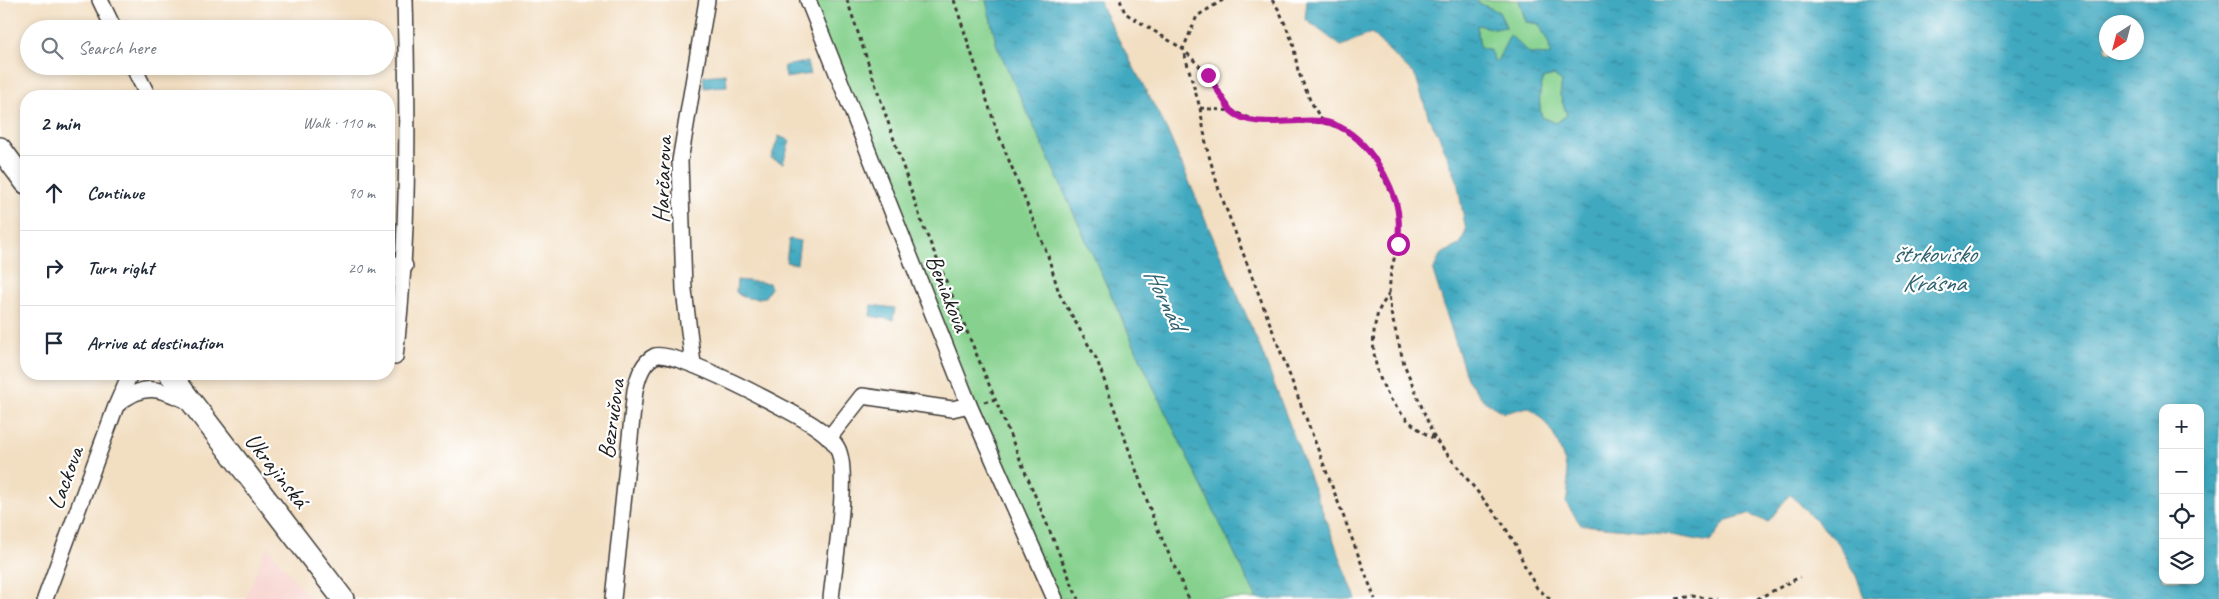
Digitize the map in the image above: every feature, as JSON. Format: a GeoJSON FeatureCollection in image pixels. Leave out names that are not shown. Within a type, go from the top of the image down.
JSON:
{"type":"FeatureCollection","features":[{"type":"Feature","properties":{"kind":"main road"},"geometry":{"type":"LineString","coordinates":[[0,148],[20,175]]}},
{"type":"Feature","properties":{"kind":"main road","name":"Ukrajinská"},"geometry":{"type":"LineString","coordinates":[[175,380],[343,599]]}},
{"type":"Feature","properties":{"kind":"street"},"geometry":{"type":"LineString","coordinates":[[100,0],[110,20]]}},
{"type":"Feature","properties":{"kind":"street"},"geometry":{"type":"LineString","coordinates":[[395,357],[405,266],[408,125],[405,0]]}},
{"type":"Feature","properties":{"kind":"street","name":"Harčarova"},"geometry":{"type":"LineString","coordinates":[[692,364],[684,290],[680,161],[707,0]]}},
{"type":"Feature","properties":{"kind":"street","name":"Beniakova"},"geometry":{"type":"LineString","coordinates":[[808,0],[969,405],[1055,599]]}},
{"type":"Feature","properties":{"kind":"street"},"geometry":{"type":"LineString","coordinates":[[138,75],[145,90]]}},
{"type":"Feature","properties":{"kind":"street"},"geometry":{"type":"LineString","coordinates":[[395,265],[405,266]]}},
{"type":"Feature","properties":{"kind":"street","name":"Bezručova"},"geometry":{"type":"LineString","coordinates":[[613,599],[634,390],[639,374],[646,363],[656,356],[665,355],[692,364],[815,426],[839,450],[842,464],[842,497],[831,599]]}},
{"type":"Feature","properties":{"kind":"street","name":"Lackova"},"geometry":{"type":"LineString","coordinates":[[45,599],[127,380]]}},
{"type":"Feature","properties":{"kind":"street"},"geometry":{"type":"LineString","coordinates":[[116,406],[128,395],[140,390],[152,389],[170,393],[192,403]]}},
{"type":"Feature","properties":{"kind":"street"},"geometry":{"type":"LineString","coordinates":[[829,438],[862,396],[952,409],[969,405]]}},
{"type":"Feature","properties":{"kind":"path"},"geometry":{"type":"LineString","coordinates":[[847,0],[922,224],[1078,599]]}},
{"type":"Feature","properties":{"kind":"path"},"geometry":{"type":"LineString","coordinates":[[954,0],[997,131],[1048,256],[1059,293],[1097,360],[1156,523],[1189,599]]}},
{"type":"Feature","properties":{"kind":"path"},"geometry":{"type":"LineString","coordinates":[[1120,0],[1124,13],[1183,49],[1208,75],[1232,111]]}},
{"type":"Feature","properties":{"kind":"path"},"geometry":{"type":"LineString","coordinates":[[1223,0],[1197,16],[1183,49],[1200,108],[1208,149],[1219,190],[1375,599]]}},
{"type":"Feature","properties":{"kind":"path"},"geometry":{"type":"LineString","coordinates":[[1272,0],[1279,10],[1293,43],[1298,71],[1322,122]]}},
{"type":"Feature","properties":{"kind":"path"},"geometry":{"type":"LineString","coordinates":[[1200,108],[1232,111],[1256,122],[1322,122],[1339,127],[1357,139],[1372,155],[1396,202],[1399,223],[1398,244],[1391,271],[1389,293],[1391,313],[1404,364],[1436,439],[1501,521],[1516,545],[1526,569],[1538,588],[1550,599]]}},
{"type":"Feature","properties":{"kind":"path"},"geometry":{"type":"LineString","coordinates":[[1389,293],[1378,313],[1375,330],[1376,368],[1384,389],[1399,414],[1424,434],[1436,439]]}},
{"type":"Feature","properties":{"kind":"path"},"geometry":{"type":"LineString","coordinates":[[1757,599],[1800,577]]}},
{"type":"Feature","properties":{"kind":"path"},"geometry":{"type":"LineString","coordinates":[[1676,599],[1692,596],[1716,599]]}},
{"type":"Feature","properties":{"kind":"shaded area"},"geometry":{"type":"Polygon","coordinates":[[[267,546],[310,599],[245,599],[267,546]]]}},
{"type":"Feature","properties":{"kind":"green space"},"geometry":{"type":"Polygon","coordinates":[[[808,0],[986,0],[997,46],[1156,393],[1257,599],[1055,599],[808,0]]]}},
{"type":"Feature","properties":{"kind":"green space"},"geometry":{"type":"Polygon","coordinates":[[[1477,0],[1519,0],[1526,22],[1539,24],[1549,44],[1551,55],[1530,54],[1496,64],[1480,48],[1477,24],[1495,29],[1506,26],[1499,12],[1479,3],[1477,0]]]}},
{"type":"Feature","properties":{"kind":"green space"},"geometry":{"type":"Polygon","coordinates":[[[1554,75],[1562,82],[1560,95],[1567,116],[1556,123],[1542,117],[1540,102],[1540,92],[1544,77],[1554,75]]]}},
{"type":"Feature","properties":{"kind":"water","name":"Hornád"},"geometry":{"type":"Polygon","coordinates":[[[986,0],[1100,0],[1102,8],[1167,130],[1262,352],[1356,599],[1257,599],[1156,393],[997,46],[986,0]]]}},
{"type":"Feature","properties":{"kind":"water","name":"štrkovisko Krásna"},"geometry":{"type":"Polygon","coordinates":[[[1307,0],[1477,0],[1479,3],[1499,12],[1506,27],[1495,29],[1477,25],[1480,48],[1489,49],[1496,63],[1510,35],[1530,54],[1550,55],[1549,44],[1539,24],[1526,22],[1519,0],[2219,0],[2219,599],[1885,599],[1864,597],[1857,578],[1839,544],[1790,494],[1768,522],[1748,514],[1727,520],[1710,542],[1649,531],[1581,525],[1566,503],[1568,493],[1567,472],[1561,451],[1551,430],[1544,421],[1528,407],[1504,413],[1484,401],[1467,379],[1433,271],[1440,255],[1460,244],[1466,231],[1457,180],[1439,136],[1429,119],[1416,77],[1371,33],[1341,46],[1305,19],[1307,0]],[[1554,75],[1544,78],[1541,87],[1540,107],[1542,117],[1556,123],[1567,115],[1560,95],[1562,82],[1554,75]]]}},
{"type":"Feature","properties":{"kind":"water"},"geometry":{"type":"Polygon","coordinates":[[[807,62],[810,74],[786,78],[784,66],[807,62]]]}},
{"type":"Feature","properties":{"kind":"water"},"geometry":{"type":"Polygon","coordinates":[[[726,74],[727,86],[704,88],[703,76],[726,74]]]}},
{"type":"Feature","properties":{"kind":"water"},"geometry":{"type":"Polygon","coordinates":[[[779,136],[790,141],[783,163],[771,158],[779,136]]]}},
{"type":"Feature","properties":{"kind":"water"},"geometry":{"type":"Polygon","coordinates":[[[789,239],[800,241],[797,264],[786,262],[789,239]]]}},
{"type":"Feature","properties":{"kind":"water"},"geometry":{"type":"Polygon","coordinates":[[[737,280],[769,283],[771,288],[765,297],[746,298],[736,292],[737,280]]]}},
{"type":"Feature","properties":{"kind":"water"},"geometry":{"type":"Polygon","coordinates":[[[871,305],[895,308],[893,320],[870,316],[871,305]]]}},
{"type":"Feature","properties":{"kind":"route"},"geometry":{"type":"LineString","coordinates":[[1208,75],[1232,111],[1245,118],[1256,122],[1290,120],[1322,122],[1339,127],[1357,139],[1372,155],[1396,202],[1399,223],[1398,244]]}}]}
